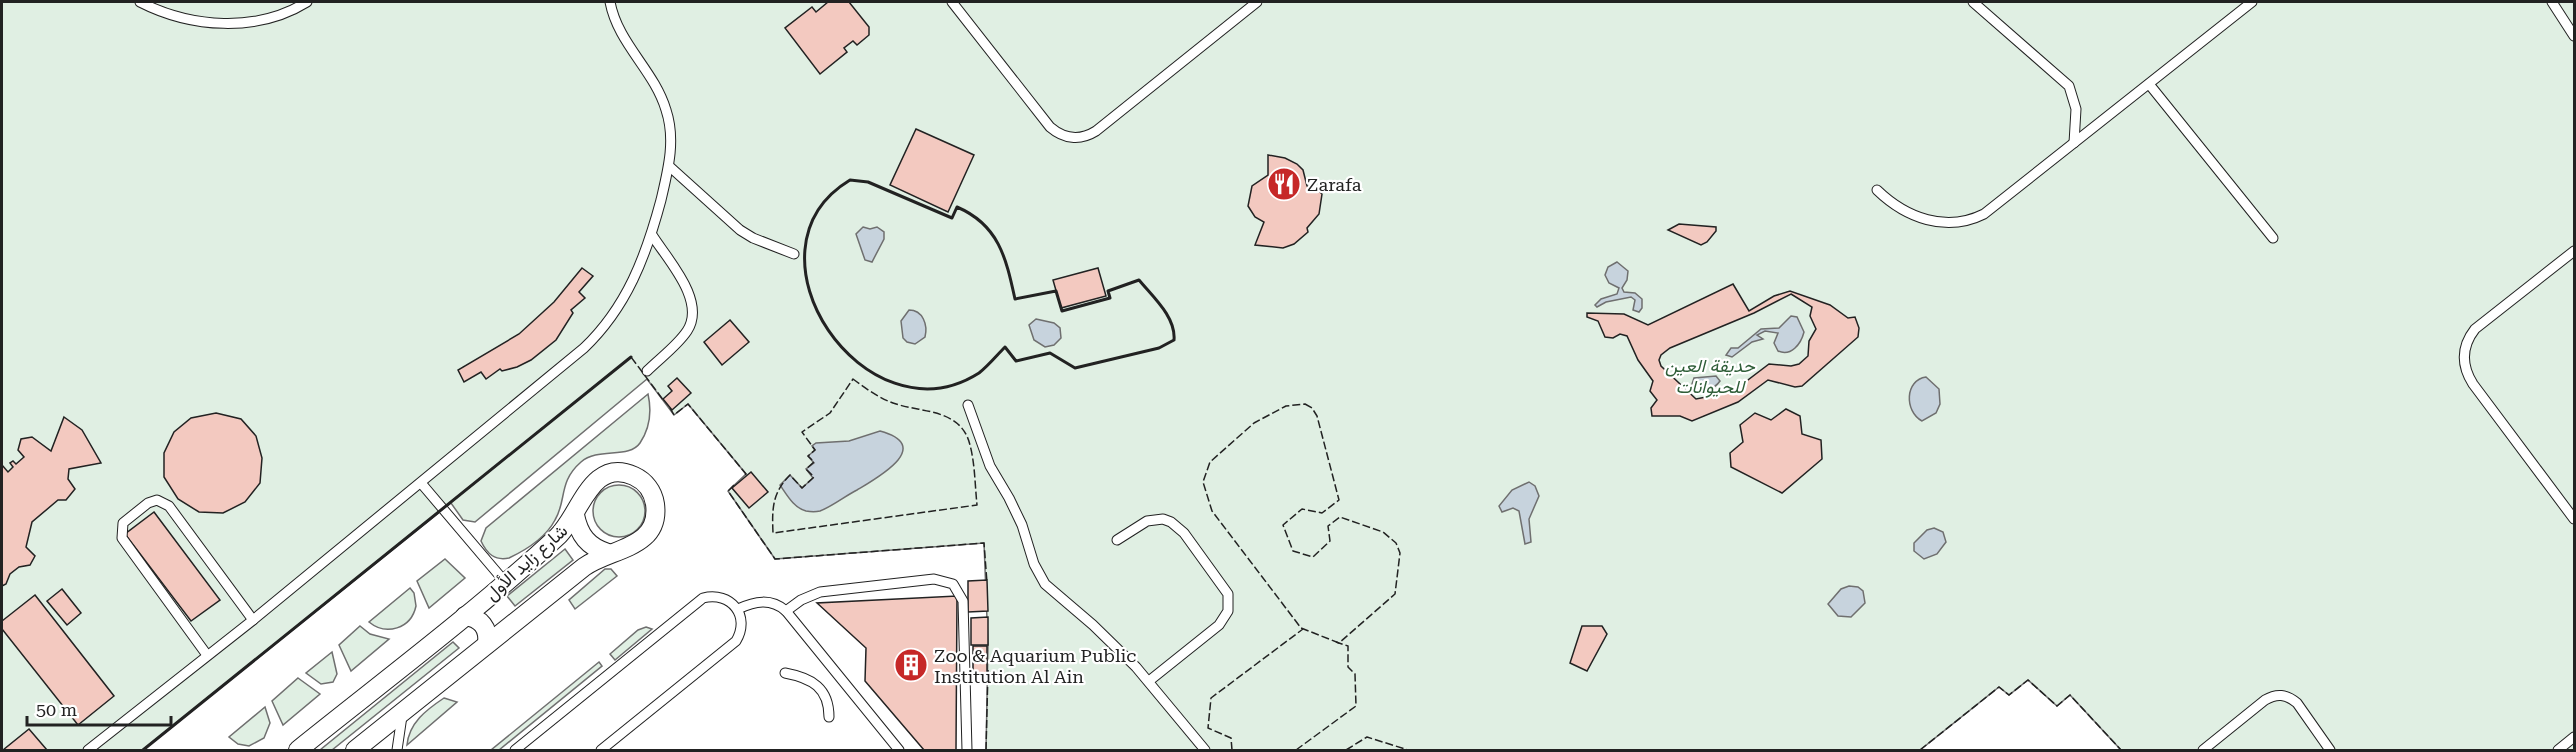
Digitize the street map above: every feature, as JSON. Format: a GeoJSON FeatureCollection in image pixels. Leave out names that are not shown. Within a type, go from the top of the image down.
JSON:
{"type":"FeatureCollection","features":[{"type":"Feature","properties":{"kind":"street","name":"شارع زايد الأول"},"geometry":{"type":"LineString","coordinates":[[298,750],[465,616],[559,535],[575,515],[586,491],[601,478],[611,473],[632,475],[646,485],[655,507],[651,527],[646,536],[630,548],[608,553],[584,567],[487,644],[402,716],[355,750]]}},
{"type":"Feature","properties":{"kind":"street"},"geometry":{"type":"LineString","coordinates":[[575,515],[582,535],[588,543],[608,553]]}},
{"type":"Feature","properties":{"kind":"street"},"geometry":{"type":"LineString","coordinates":[[465,616],[478,620],[483,625],[488,637],[487,644]]}},
{"type":"Feature","properties":{"kind":"lane"},"geometry":{"type":"LineString","coordinates":[[140,2],[177,16],[237,24],[279,16],[307,2]]}},
{"type":"Feature","properties":{"kind":"lane"},"geometry":{"type":"LineString","coordinates":[[88,750],[253,620],[601,332],[636,277],[652,235],[669,166],[670,127],[666,110],[655,84],[624,41],[610,2]]}},
{"type":"Feature","properties":{"kind":"lane"},"geometry":{"type":"LineString","coordinates":[[952,2],[1050,127],[1072,138],[1089,136],[1096,131],[1257,2]]}},
{"type":"Feature","properties":{"kind":"lane"},"geometry":{"type":"LineString","coordinates":[[1973,2],[2069,86],[2076,109],[2074,143]]}},
{"type":"Feature","properties":{"kind":"lane"},"geometry":{"type":"LineString","coordinates":[[1877,190],[1894,205],[1914,216],[1939,222],[1963,222],[1993,208],[2252,2]]}},
{"type":"Feature","properties":{"kind":"lane"},"geometry":{"type":"LineString","coordinates":[[2552,2],[2574,36]]}},
{"type":"Feature","properties":{"kind":"lane"},"geometry":{"type":"LineString","coordinates":[[2149,84],[2273,238]]}},
{"type":"Feature","properties":{"kind":"lane"},"geometry":{"type":"LineString","coordinates":[[669,166],[740,230],[753,238],[794,254]]}},
{"type":"Feature","properties":{"kind":"lane"},"geometry":{"type":"LineString","coordinates":[[647,371],[686,332],[693,309],[688,293],[652,235]]}},
{"type":"Feature","properties":{"kind":"lane"},"geometry":{"type":"LineString","coordinates":[[2574,251],[2475,329],[2465,346],[2464,356],[2468,376],[2473,384],[2574,519]]}},
{"type":"Feature","properties":{"kind":"lane"},"geometry":{"type":"LineString","coordinates":[[968,405],[985,455],[1022,525],[1034,564],[1045,584],[1114,644],[1149,681],[1205,750]]}},
{"type":"Feature","properties":{"kind":"lane"},"geometry":{"type":"LineString","coordinates":[[421,483],[505,582]]}},
{"type":"Feature","properties":{"kind":"lane"},"geometry":{"type":"LineString","coordinates":[[207,655],[122,538],[123,524],[148,503],[157,500],[169,506],[253,620]]}},
{"type":"Feature","properties":{"kind":"lane"},"geometry":{"type":"LineString","coordinates":[[1117,540],[1147,521],[1163,519],[1171,522],[1184,532],[1228,594],[1228,611],[1219,625],[1149,681]]}},
{"type":"Feature","properties":{"kind":"lane"},"geometry":{"type":"LineString","coordinates":[[786,611],[801,600],[820,592],[934,579],[953,584],[963,601],[967,750]]}},
{"type":"Feature","properties":{"kind":"lane"},"geometry":{"type":"LineString","coordinates":[[515,750],[703,598],[719,596],[733,603],[738,609],[742,626],[736,641],[601,750]]}},
{"type":"Feature","properties":{"kind":"lane"},"geometry":{"type":"LineString","coordinates":[[738,609],[756,602],[765,602],[786,611],[899,750]]}},
{"type":"Feature","properties":{"kind":"lane"},"geometry":{"type":"LineString","coordinates":[[786,673],[810,680],[819,686],[825,695],[829,717]]}},
{"type":"Feature","properties":{"kind":"lane"},"geometry":{"type":"LineString","coordinates":[[2203,750],[2265,700],[2277,695],[2290,698],[2296,703],[2330,750]]}},
{"type":"Feature","properties":{"kind":"lane"},"geometry":{"type":"LineString","coordinates":[[397,750],[402,716]]}},
{"type":"Feature","properties":{"kind":"lane"},"geometry":{"type":"LineString","coordinates":[[2558,750],[2574,737]]}},
{"type":"Feature","properties":{"kind":"green space","name":"حديقة العين للحيوانات"},"geometry":{"type":"Polygon","coordinates":[[[2,2],[2574,2],[2574,750],[2121,750],[2070,695],[2057,706],[2028,680],[2009,695],[1999,687],[1920,750],[986,750],[988,645],[984,543],[775,559],[728,491],[746,474],[688,404],[674,415],[647,379],[475,522],[463,520],[451,503],[143,750],[2,750],[2,2]]]}},
{"type":"Feature","properties":{"kind":"green space"},"geometry":{"type":"Polygon","coordinates":[[[648,394],[649,420],[646,432],[635,448],[629,451],[596,455],[581,462],[569,477],[555,520],[529,547],[509,558],[496,557],[486,550],[481,541],[486,528],[648,394]]]}},
{"type":"Feature","properties":{"kind":"green space"},"geometry":{"type":"Polygon","coordinates":[[[619,485],[629,487],[637,493],[643,501],[645,511],[643,521],[637,529],[629,535],[619,537],[609,535],[601,529],[595,521],[593,511],[595,501],[601,493],[609,487],[619,485]]]}},
{"type":"Feature","properties":{"kind":"green space"},"geometry":{"type":"Polygon","coordinates":[[[565,549],[573,560],[515,606],[507,596],[565,549]]]}},
{"type":"Feature","properties":{"kind":"green space"},"geometry":{"type":"Polygon","coordinates":[[[445,559],[465,578],[429,608],[417,581],[445,559]]]}},
{"type":"Feature","properties":{"kind":"green space"},"geometry":{"type":"Polygon","coordinates":[[[605,569],[611,569],[617,576],[575,609],[569,600],[605,569]]]}},
{"type":"Feature","properties":{"kind":"green space"},"geometry":{"type":"Polygon","coordinates":[[[410,588],[414,593],[416,606],[409,620],[403,625],[383,629],[369,622],[410,588]]]}},
{"type":"Feature","properties":{"kind":"green space"},"geometry":{"type":"Polygon","coordinates":[[[360,626],[370,634],[389,639],[351,671],[339,645],[360,626]]]}},
{"type":"Feature","properties":{"kind":"green space"},"geometry":{"type":"Polygon","coordinates":[[[646,627],[652,629],[615,660],[610,654],[638,630],[646,627]]]}},
{"type":"Feature","properties":{"kind":"green space"},"geometry":{"type":"Polygon","coordinates":[[[453,642],[459,648],[332,750],[320,750],[453,642]]]}},
{"type":"Feature","properties":{"kind":"green space"},"geometry":{"type":"Polygon","coordinates":[[[332,652],[337,674],[333,682],[321,684],[306,673],[332,652]]]}},
{"type":"Feature","properties":{"kind":"green space"},"geometry":{"type":"Polygon","coordinates":[[[599,662],[602,666],[499,750],[491,750],[599,662]]]}},
{"type":"Feature","properties":{"kind":"green space"},"geometry":{"type":"Polygon","coordinates":[[[298,678],[320,694],[283,725],[272,701],[298,678]]]}},
{"type":"Feature","properties":{"kind":"green space"},"geometry":{"type":"Polygon","coordinates":[[[444,698],[457,702],[407,745],[408,737],[415,724],[425,712],[444,698]]]}},
{"type":"Feature","properties":{"kind":"green space"},"geometry":{"type":"Polygon","coordinates":[[[265,707],[270,723],[264,738],[249,746],[238,744],[229,737],[265,707]]]}},
{"type":"Feature","properties":{"kind":"shaded area"},"geometry":{"type":"Polygon","coordinates":[[[863,227],[870,229],[877,227],[884,232],[884,239],[872,262],[865,260],[856,234],[863,227]]]}},
{"type":"Feature","properties":{"kind":"shaded area"},"geometry":{"type":"Polygon","coordinates":[[[1617,262],[1628,271],[1627,280],[1622,288],[1624,292],[1635,293],[1642,299],[1642,308],[1639,312],[1633,310],[1635,300],[1631,297],[1606,302],[1597,307],[1595,305],[1601,299],[1617,294],[1619,288],[1609,283],[1605,275],[1608,267],[1617,262]]]}},
{"type":"Feature","properties":{"kind":"shaded area"},"geometry":{"type":"Polygon","coordinates":[[[909,310],[921,315],[926,328],[925,337],[915,344],[903,338],[901,321],[909,310]]]}},
{"type":"Feature","properties":{"kind":"shaded area"},"geometry":{"type":"Polygon","coordinates":[[[1791,316],[1797,317],[1804,332],[1798,345],[1791,351],[1778,351],[1774,343],[1778,333],[1765,331],[1757,335],[1763,339],[1752,342],[1732,357],[1726,355],[1731,348],[1738,348],[1761,329],[1779,328],[1791,316]]]}},
{"type":"Feature","properties":{"kind":"shaded area"},"geometry":{"type":"Polygon","coordinates":[[[1036,319],[1054,323],[1060,328],[1061,338],[1054,345],[1045,347],[1034,340],[1029,325],[1036,319]]]}},
{"type":"Feature","properties":{"kind":"shaded area"},"geometry":{"type":"Polygon","coordinates":[[[1716,376],[1720,381],[1711,389],[1698,392],[1690,390],[1694,378],[1716,376]]]}},
{"type":"Feature","properties":{"kind":"shaded area"},"geometry":{"type":"Polygon","coordinates":[[[1926,377],[1939,389],[1940,404],[1936,413],[1922,421],[1912,410],[1909,396],[1914,384],[1926,377]]]}},
{"type":"Feature","properties":{"kind":"shaded area"},"geometry":{"type":"Polygon","coordinates":[[[880,431],[896,437],[902,445],[902,453],[897,462],[877,478],[830,506],[817,512],[802,509],[791,501],[780,485],[790,475],[802,488],[813,478],[806,469],[814,463],[808,456],[815,450],[812,446],[816,443],[849,441],[880,431]]]}},
{"type":"Feature","properties":{"kind":"shaded area"},"geometry":{"type":"Polygon","coordinates":[[[1529,482],[1535,486],[1539,496],[1529,519],[1531,542],[1525,544],[1519,511],[1513,508],[1502,512],[1499,506],[1512,490],[1529,482]]]}},
{"type":"Feature","properties":{"kind":"shaded area"},"geometry":{"type":"Polygon","coordinates":[[[1934,528],[1943,532],[1946,542],[1937,554],[1924,559],[1914,551],[1914,543],[1927,530],[1934,528]]]}},
{"type":"Feature","properties":{"kind":"shaded area"},"geometry":{"type":"Polygon","coordinates":[[[1849,586],[1858,587],[1863,591],[1865,603],[1851,617],[1838,616],[1828,604],[1841,589],[1849,586]]]}},
{"type":"Feature","properties":{"kind":"building"},"geometry":{"type":"Polygon","coordinates":[[[828,2],[849,2],[869,27],[869,35],[857,45],[853,41],[844,48],[847,52],[820,74],[785,28],[812,7],[816,12],[828,2]]]}},
{"type":"Feature","properties":{"kind":"building"},"geometry":{"type":"Polygon","coordinates":[[[916,129],[974,155],[948,212],[890,185],[916,129]]]}},
{"type":"Feature","properties":{"kind":"building"},"geometry":{"type":"Polygon","coordinates":[[[1268,155],[1285,158],[1297,164],[1303,170],[1307,186],[1322,194],[1319,214],[1307,228],[1308,232],[1294,244],[1283,248],[1255,245],[1264,222],[1255,217],[1248,206],[1252,186],[1268,175],[1268,155]]]}},
{"type":"Feature","properties":{"kind":"building"},"geometry":{"type":"Polygon","coordinates":[[[1679,224],[1716,227],[1716,231],[1707,242],[1701,245],[1668,230],[1679,224]]]}},
{"type":"Feature","properties":{"kind":"building"},"geometry":{"type":"Polygon","coordinates":[[[582,268],[593,276],[579,292],[585,298],[571,310],[573,313],[556,340],[531,360],[517,367],[502,371],[500,369],[486,379],[481,372],[464,382],[458,370],[519,334],[554,302],[582,268]]]}},
{"type":"Feature","properties":{"kind":"building"},"geometry":{"type":"Polygon","coordinates":[[[1098,268],[1106,296],[1061,308],[1053,280],[1098,268]]]}},
{"type":"Feature","properties":{"kind":"building"},"geometry":{"type":"Polygon","coordinates":[[[1733,284],[1749,311],[1774,296],[1790,291],[1830,305],[1848,318],[1855,317],[1859,328],[1858,337],[1802,386],[1795,387],[1768,380],[1738,402],[1692,421],[1680,416],[1652,416],[1651,408],[1657,400],[1650,391],[1653,381],[1638,360],[1627,336],[1620,334],[1613,338],[1605,337],[1598,321],[1587,317],[1587,313],[1624,314],[1648,325],[1733,284]],[[1791,294],[1754,313],[1670,348],[1661,355],[1659,360],[1661,366],[1696,399],[1732,392],[1769,364],[1791,366],[1799,364],[1808,356],[1809,341],[1816,329],[1810,316],[1812,307],[1791,294]]]}},
{"type":"Feature","properties":{"kind":"building"},"geometry":{"type":"Polygon","coordinates":[[[730,320],[749,342],[722,365],[704,342],[730,320]]]}},
{"type":"Feature","properties":{"kind":"building"},"geometry":{"type":"Polygon","coordinates":[[[677,378],[691,393],[672,410],[663,399],[672,391],[668,386],[677,378]]]}},
{"type":"Feature","properties":{"kind":"building"},"geometry":{"type":"Polygon","coordinates":[[[1786,409],[1800,416],[1802,434],[1821,440],[1822,459],[1782,493],[1731,467],[1730,453],[1743,442],[1740,425],[1755,413],[1771,420],[1786,409]]]}},
{"type":"Feature","properties":{"kind":"building"},"geometry":{"type":"Polygon","coordinates":[[[216,413],[241,419],[256,436],[262,458],[260,483],[245,502],[223,513],[199,512],[178,499],[164,477],[164,453],[174,432],[191,418],[216,413]]]}},
{"type":"Feature","properties":{"kind":"building"},"geometry":{"type":"Polygon","coordinates":[[[64,417],[82,430],[101,463],[69,469],[68,479],[75,489],[66,500],[58,500],[32,522],[26,547],[35,556],[30,565],[19,567],[10,574],[6,584],[2,586],[2,465],[8,472],[13,467],[10,463],[13,461],[16,464],[24,457],[18,450],[21,439],[32,437],[51,451],[64,417]]]}},
{"type":"Feature","properties":{"kind":"building"},"geometry":{"type":"Polygon","coordinates":[[[751,472],[768,492],[749,508],[732,488],[751,472]]]}},
{"type":"Feature","properties":{"kind":"building"},"geometry":{"type":"Polygon","coordinates":[[[154,512],[220,600],[191,621],[125,534],[154,512]]]}},
{"type":"Feature","properties":{"kind":"building"},"geometry":{"type":"Polygon","coordinates":[[[987,580],[988,611],[968,612],[968,581],[987,580]]]}},
{"type":"Feature","properties":{"kind":"building"},"geometry":{"type":"Polygon","coordinates":[[[62,589],[81,613],[67,625],[47,601],[62,589]]]}},
{"type":"Feature","properties":{"kind":"building"},"geometry":{"type":"Polygon","coordinates":[[[35,595],[114,696],[78,725],[2,629],[2,621],[35,595]]]}},
{"type":"Feature","properties":{"kind":"building","name":"Zoo & Aquarium Public Institution Al Ain"},"geometry":{"type":"Polygon","coordinates":[[[957,596],[956,750],[924,750],[865,681],[866,648],[817,603],[957,596]]]}},
{"type":"Feature","properties":{"kind":"building"},"geometry":{"type":"Polygon","coordinates":[[[988,617],[988,645],[971,645],[971,618],[988,617]]]}},
{"type":"Feature","properties":{"kind":"building"},"geometry":{"type":"Polygon","coordinates":[[[1582,626],[1602,626],[1607,634],[1587,671],[1570,663],[1582,626]]]}},
{"type":"Feature","properties":{"kind":"building"},"geometry":{"type":"Polygon","coordinates":[[[973,646],[987,646],[987,673],[973,673],[973,646]]]}},
{"type":"Feature","properties":{"kind":"building"},"geometry":{"type":"Polygon","coordinates":[[[29,729],[47,750],[3,750],[29,729]]]}},
{"type":"Feature","properties":{"kind":"fence"},"geometry":{"type":"LineString","coordinates":[[143,750],[631,357],[664,401]]}},
{"type":"Feature","properties":{"kind":"fence"},"geometry":{"type":"LineString","coordinates":[[853,379],[888,401],[939,414],[958,424],[970,445],[977,505],[773,533],[774,502],[784,482],[790,475],[802,488],[814,477],[806,469],[814,462],[808,456],[815,450],[802,432],[830,413],[853,379]]}},
{"type":"Feature","properties":{"kind":"fence"},"geometry":{"type":"LineString","coordinates":[[670,408],[674,415],[688,404],[746,474],[743,477]]}},
{"type":"Feature","properties":{"kind":"fence"},"geometry":{"type":"LineString","coordinates":[[1305,404],[1312,408],[1317,416],[1339,500],[1322,513],[1302,509],[1283,525],[1293,551],[1313,557],[1330,541],[1328,526],[1340,517],[1383,532],[1396,543],[1400,553],[1395,594],[1339,643],[1301,628],[1212,511],[1203,482],[1210,462],[1254,423],[1286,406],[1305,404]]}},
{"type":"Feature","properties":{"kind":"fence"},"geometry":{"type":"LineString","coordinates":[[734,485],[728,491],[775,559],[984,543],[987,583]]}},
{"type":"Feature","properties":{"kind":"fence"},"geometry":{"type":"LineString","coordinates":[[1232,750],[1231,738],[1208,728],[1211,698],[1303,629]]}},
{"type":"Feature","properties":{"kind":"fence"},"geometry":{"type":"LineString","coordinates":[[1296,750],[1356,706],[1355,674],[1348,667],[1348,646],[1336,642]]}},
{"type":"Feature","properties":{"kind":"fence"},"geometry":{"type":"LineString","coordinates":[[986,750],[988,670]]}},
{"type":"Feature","properties":{"kind":"fence"},"geometry":{"type":"LineString","coordinates":[[1920,750],[1999,687],[2009,695],[2028,680],[2057,706],[2070,695],[2121,750]]}},
{"type":"Feature","properties":{"kind":"fence"},"geometry":{"type":"LineString","coordinates":[[1346,750],[1367,737],[1408,750]]}},
{"type":"Feature","properties":{"kind":"wall"},"geometry":{"type":"LineString","coordinates":[[850,180],[868,182],[952,218],[957,207],[971,214],[983,223],[998,244],[1004,257],[1015,299],[1056,291],[1062,311],[1110,298],[1108,291],[1139,280],[1167,315],[1174,332],[1174,340],[1159,348],[1075,368],[1050,353],[1016,361],[1005,347],[979,373],[936,388],[895,383],[858,362],[828,330],[810,291],[805,250],[817,212],[850,180]]}},
{"type":"Feature","properties":{"kind":"wall"},"geometry":{"type":"LineString","coordinates":[[143,750],[631,357]]}},
{"type":"Feature","properties":{"kind":"place","name":"Zarafa"},"geometry":{"type":"Point","coordinates":[1284,184]}},
{"type":"Feature","properties":{"kind":"place","name":"Zoo & Aquarium Public Institution Al Ain"},"geometry":{"type":"Point","coordinates":[911,665]}}]}
